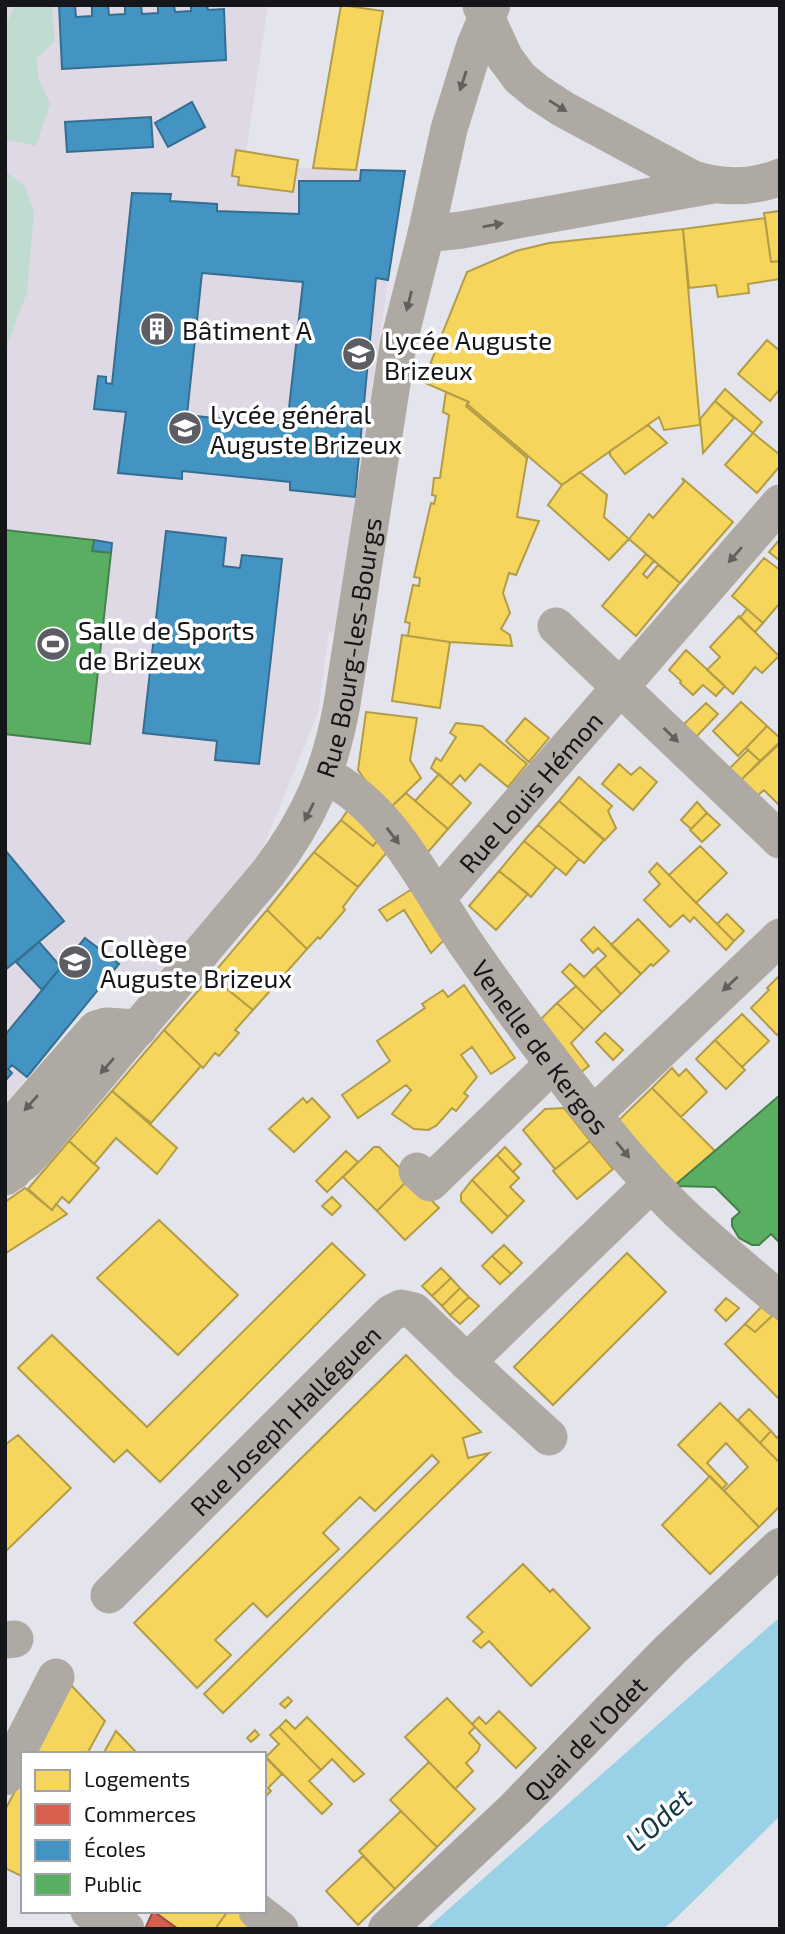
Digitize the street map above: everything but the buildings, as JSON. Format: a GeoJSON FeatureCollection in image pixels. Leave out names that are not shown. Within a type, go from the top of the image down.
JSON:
{"type":"FeatureCollection","features":[{"type":"Feature","properties":{"kind":"main road","name":"Quai de l'Odet"},"geometry":{"type":"LineString","coordinates":[[387,1929],[514,1810],[670,1650],[780,1547]]}},
{"type":"Feature","properties":{"kind":"street"},"geometry":{"type":"LineString","coordinates":[[487,9],[496,41],[505,58],[520,78],[537,92],[563,109],[693,178],[713,185]]}},
{"type":"Feature","properties":{"kind":"street","name":"Rue Bourg-les-Bourgs"},"geometry":{"type":"LineString","coordinates":[[9,1175],[26,1160],[139,1028],[291,843],[312,807],[333,749],[342,704],[379,474],[390,386],[402,324],[426,234],[449,129],[487,9]]}},
{"type":"Feature","properties":{"kind":"street"},"geometry":{"type":"LineString","coordinates":[[426,234],[462,230],[713,185],[740,186],[780,177]]}},
{"type":"Feature","properties":{"kind":"street","name":"Rue Louis Hémon"},"geometry":{"type":"LineString","coordinates":[[438,897],[780,503]]}},
{"type":"Feature","properties":{"kind":"street","name":"Rue Louis Hémon"},"geometry":{"type":"LineString","coordinates":[[556,626],[622,687]]}},
{"type":"Feature","properties":{"kind":"street"},"geometry":{"type":"LineString","coordinates":[[622,687],[780,840]]}},
{"type":"Feature","properties":{"kind":"street","name":"Venelle de Kergos"},"geometry":{"type":"LineString","coordinates":[[325,775],[346,786],[387,828],[438,897],[467,946],[554,1064],[652,1184],[704,1235],[780,1300]]}},
{"type":"Feature","properties":{"kind":"street"},"geometry":{"type":"LineString","coordinates":[[594,1114],[780,937]]}},
{"type":"Feature","properties":{"kind":"street"},"geometry":{"type":"LineString","coordinates":[[432,1186],[554,1064]]}},
{"type":"Feature","properties":{"kind":"street"},"geometry":{"type":"LineString","coordinates":[[467,1362],[652,1184]]}},
{"type":"Feature","properties":{"kind":"street","name":"Rue Joseph Halléguen"},"geometry":{"type":"LineString","coordinates":[[109,1595],[391,1313],[401,1308],[414,1311],[549,1437]]}},
{"type":"Feature","properties":{"kind":"street"},"geometry":{"type":"LineString","coordinates":[[14,1765],[56,1677]]}},
{"type":"Feature","properties":{"kind":"street"},"geometry":{"type":"LineString","coordinates":[[93,1913],[126,1929]]}},
{"type":"Feature","properties":{"kind":"street"},"geometry":{"type":"LineString","coordinates":[[260,1913],[280,1929]]}},
{"type":"Feature","properties":{"kind":"shaded area","name":"Lycée général Auguste Brizeux"},"geometry":{"type":"Polygon","coordinates":[[[5,5],[268,5],[246,151],[298,160],[297,168],[405,171],[355,497],[338,633],[329,632],[318,713],[260,855],[147,991],[116,969],[5,1104],[5,5]]]}},
{"type":"Feature","properties":{"kind":"green space"},"geometry":{"type":"Polygon","coordinates":[[[52,6],[55,41],[37,58],[38,77],[50,104],[36,146],[5,139],[5,27],[14,7],[52,6]]]}},
{"type":"Feature","properties":{"kind":"green space"},"geometry":{"type":"Polygon","coordinates":[[[5,171],[25,186],[34,213],[27,292],[5,351],[5,171]]]}},
{"type":"Feature","properties":{"kind":"water","name":"L'Odet"},"geometry":{"type":"Polygon","coordinates":[[[780,1617],[780,1816],[673,1921],[663,1929],[426,1929],[780,1617]]]}},
{"type":"Feature","properties":{"kind":"place","name":"Bâtiment A"},"geometry":{"type":"Point","coordinates":[157,329]}},
{"type":"Feature","properties":{"kind":"place","name":"Lycée Auguste Brizeux"},"geometry":{"type":"Point","coordinates":[359,354]}},
{"type":"Feature","properties":{"kind":"place","name":"Lycée général Auguste Brizeux"},"geometry":{"type":"Point","coordinates":[185,428]}},
{"type":"Feature","properties":{"kind":"place","name":"Salle de Sports de Brizeux"},"geometry":{"type":"Point","coordinates":[53,644]}},
{"type":"Feature","properties":{"kind":"place","name":"Collège Auguste Brizeux"},"geometry":{"type":"Point","coordinates":[75,962]}}]}
